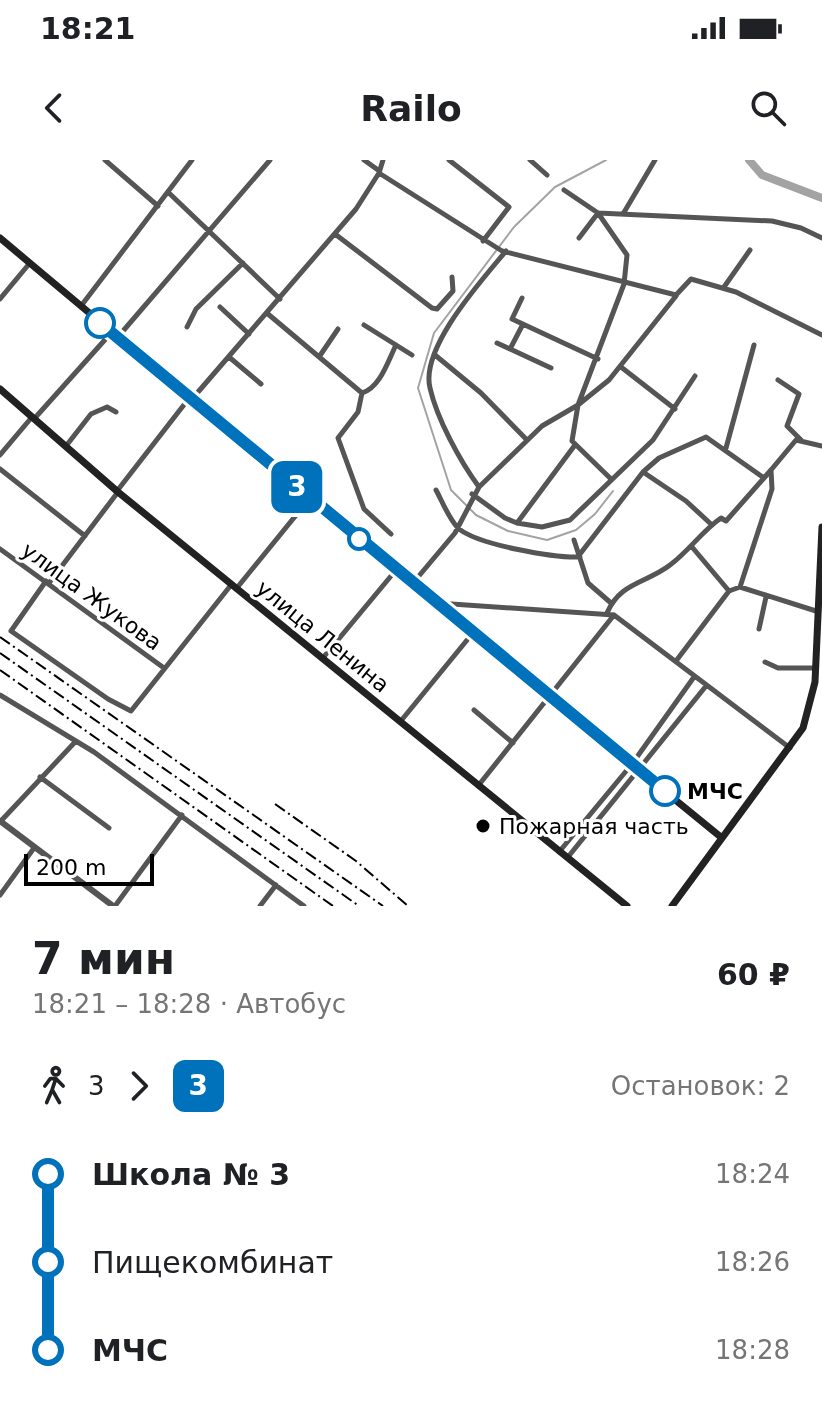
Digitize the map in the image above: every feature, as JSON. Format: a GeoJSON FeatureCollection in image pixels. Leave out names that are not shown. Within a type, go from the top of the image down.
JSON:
{"type":"FeatureCollection","features":[{"type":"Feature","properties":{"kind":"main road"},"geometry":{"type":"LineString","coordinates":[[0,238],[472,634],[722,838]]}},
{"type":"Feature","properties":{"kind":"main road","name":"улица Ленина"},"geometry":{"type":"LineString","coordinates":[[0,389],[233,587],[627,906]]}},
{"type":"Feature","properties":{"kind":"main road"},"geometry":{"type":"LineString","coordinates":[[672,906],[803,728],[819,683],[815,668],[822,527]]}},
{"type":"Feature","properties":{"kind":"street"},"geometry":{"type":"LineString","coordinates":[[105,160],[159,206]]}},
{"type":"Feature","properties":{"kind":"street"},"geometry":{"type":"LineString","coordinates":[[81,307],[192,160]]}},
{"type":"Feature","properties":{"kind":"street"},"geometry":{"type":"LineString","coordinates":[[0,455],[212,232],[270,160]]}},
{"type":"Feature","properties":{"kind":"street"},"geometry":{"type":"LineString","coordinates":[[364,160],[485,242],[504,251],[676,295]]}},
{"type":"Feature","properties":{"kind":"street"},"geometry":{"type":"LineString","coordinates":[[310,498],[131,711],[108,699],[11,631],[191,398],[268,314],[335,234],[383,160]]}},
{"type":"Feature","properties":{"kind":"street"},"geometry":{"type":"LineString","coordinates":[[449,160],[509,207],[485,242]]}},
{"type":"Feature","properties":{"kind":"street"},"geometry":{"type":"LineString","coordinates":[[530,160],[547,175]]}},
{"type":"Feature","properties":{"kind":"street"},"geometry":{"type":"LineString","coordinates":[[623,214],[655,160]]}},
{"type":"Feature","properties":{"kind":"street"},"geometry":{"type":"LineString","coordinates":[[564,190],[598,213],[627,255],[624,284],[578,405],[571,435],[575,445],[611,479]]}},
{"type":"Feature","properties":{"kind":"street"},"geometry":{"type":"LineString","coordinates":[[169,193],[280,299]]}},
{"type":"Feature","properties":{"kind":"street"},"geometry":{"type":"LineString","coordinates":[[598,213],[772,221],[801,228],[822,238]]}},
{"type":"Feature","properties":{"kind":"street"},"geometry":{"type":"LineString","coordinates":[[579,238],[598,213]]}},
{"type":"Feature","properties":{"kind":"street"},"geometry":{"type":"LineString","coordinates":[[335,234],[432,308],[437,309],[453,291],[452,277]]}},
{"type":"Feature","properties":{"kind":"street"},"geometry":{"type":"LineString","coordinates":[[724,287],[750,250]]}},
{"type":"Feature","properties":{"kind":"street"},"geometry":{"type":"LineString","coordinates":[[479,487],[462,463],[429,386],[434,355],[446,330],[504,251]]}},
{"type":"Feature","properties":{"kind":"street"},"geometry":{"type":"LineString","coordinates":[[187,327],[196,309],[243,263]]}},
{"type":"Feature","properties":{"kind":"street"},"geometry":{"type":"LineString","coordinates":[[0,299],[29,264]]}},
{"type":"Feature","properties":{"kind":"street"},"geometry":{"type":"LineString","coordinates":[[413,583],[458,528],[472,494],[526,439],[559,413],[578,405],[621,367],[691,279],[724,287],[822,335]]}},
{"type":"Feature","properties":{"kind":"street"},"geometry":{"type":"LineString","coordinates":[[522,298],[512,319],[598,359]]}},
{"type":"Feature","properties":{"kind":"street"},"geometry":{"type":"LineString","coordinates":[[220,307],[249,334]]}},
{"type":"Feature","properties":{"kind":"street"},"geometry":{"type":"LineString","coordinates":[[268,314],[362,393]]}},
{"type":"Feature","properties":{"kind":"street"},"geometry":{"type":"LineString","coordinates":[[510,349],[523,324]]}},
{"type":"Feature","properties":{"kind":"street"},"geometry":{"type":"LineString","coordinates":[[364,325],[412,355]]}},
{"type":"Feature","properties":{"kind":"street"},"geometry":{"type":"LineString","coordinates":[[319,357],[338,329]]}},
{"type":"Feature","properties":{"kind":"street"},"geometry":{"type":"LineString","coordinates":[[497,343],[551,368]]}},
{"type":"Feature","properties":{"kind":"street"},"geometry":{"type":"LineString","coordinates":[[362,393],[376,383],[396,345]]}},
{"type":"Feature","properties":{"kind":"street"},"geometry":{"type":"LineString","coordinates":[[726,448],[754,345]]}},
{"type":"Feature","properties":{"kind":"street"},"geometry":{"type":"LineString","coordinates":[[434,355],[481,393],[526,439]]}},
{"type":"Feature","properties":{"kind":"street"},"geometry":{"type":"LineString","coordinates":[[229,357],[261,384]]}},
{"type":"Feature","properties":{"kind":"street"},"geometry":{"type":"LineString","coordinates":[[621,367],[675,409]]}},
{"type":"Feature","properties":{"kind":"street"},"geometry":{"type":"LineString","coordinates":[[472,494],[517,523],[542,527],[570,520],[653,440],[695,376]]}},
{"type":"Feature","properties":{"kind":"street"},"geometry":{"type":"LineString","coordinates":[[778,380],[799,394],[787,426],[802,441]]}},
{"type":"Feature","properties":{"kind":"street"},"geometry":{"type":"LineString","coordinates":[[362,393],[358,412],[338,438],[364,509],[391,534]]}},
{"type":"Feature","properties":{"kind":"street"},"geometry":{"type":"LineString","coordinates":[[66,446],[91,414],[107,407],[116,412]]}},
{"type":"Feature","properties":{"kind":"street"},"geometry":{"type":"LineString","coordinates":[[580,556],[643,472],[659,458],[706,437],[726,448],[764,478]]}},
{"type":"Feature","properties":{"kind":"street"},"geometry":{"type":"LineString","coordinates":[[606,613],[611,603],[632,583],[667,568],[712,525],[721,518],[726,521],[796,440],[822,446]]}},
{"type":"Feature","properties":{"kind":"street"},"geometry":{"type":"LineString","coordinates":[[517,523],[575,445]]}},
{"type":"Feature","properties":{"kind":"street"},"geometry":{"type":"LineString","coordinates":[[0,469],[85,536]]}},
{"type":"Feature","properties":{"kind":"street"},"geometry":{"type":"LineString","coordinates":[[740,587],[772,489],[771,470]]}},
{"type":"Feature","properties":{"kind":"street"},"geometry":{"type":"LineString","coordinates":[[643,472],[686,501],[712,525]]}},
{"type":"Feature","properties":{"kind":"street"},"geometry":{"type":"LineString","coordinates":[[436,490],[458,528],[525,552],[580,556]]}},
{"type":"Feature","properties":{"kind":"street"},"geometry":{"type":"LineString","coordinates":[[574,540],[592,589],[611,603]]}},
{"type":"Feature","properties":{"kind":"street"},"geometry":{"type":"LineString","coordinates":[[692,547],[729,591]]}},
{"type":"Feature","properties":{"kind":"street","name":"улица Жукова"},"geometry":{"type":"LineString","coordinates":[[0,549],[164,669]]}},
{"type":"Feature","properties":{"kind":"street"},"geometry":{"type":"LineString","coordinates":[[322,659],[397,570]]}},
{"type":"Feature","properties":{"kind":"street"},"geometry":{"type":"LineString","coordinates":[[676,661],[729,591],[740,587],[766,597],[818,606]]}},
{"type":"Feature","properties":{"kind":"street"},"geometry":{"type":"LineString","coordinates":[[759,629],[766,597]]}},
{"type":"Feature","properties":{"kind":"street"},"geometry":{"type":"LineString","coordinates":[[436,603],[614,615],[790,748]]}},
{"type":"Feature","properties":{"kind":"street"},"geometry":{"type":"LineString","coordinates":[[478,786],[614,615]]}},
{"type":"Feature","properties":{"kind":"street"},"geometry":{"type":"LineString","coordinates":[[400,722],[472,634]]}},
{"type":"Feature","properties":{"kind":"street"},"geometry":{"type":"LineString","coordinates":[[765,662],[778,668],[815,668]]}},
{"type":"Feature","properties":{"kind":"street"},"geometry":{"type":"LineString","coordinates":[[559,852],[632,764],[694,677]]}},
{"type":"Feature","properties":{"kind":"street"},"geometry":{"type":"LineString","coordinates":[[567,858],[706,686]]}},
{"type":"Feature","properties":{"kind":"street"},"geometry":{"type":"LineString","coordinates":[[0,695],[76,741],[304,906]]}},
{"type":"Feature","properties":{"kind":"street"},"geometry":{"type":"LineString","coordinates":[[474,710],[513,743]]}},
{"type":"Feature","properties":{"kind":"street"},"geometry":{"type":"LineString","coordinates":[[76,741],[54,768],[40,777],[0,821],[114,906],[182,815]]}},
{"type":"Feature","properties":{"kind":"street"},"geometry":{"type":"LineString","coordinates":[[40,777],[109,828]]}},
{"type":"Feature","properties":{"kind":"street"},"geometry":{"type":"LineString","coordinates":[[0,895],[34,848]]}},
{"type":"Feature","properties":{"kind":"street"},"geometry":{"type":"LineString","coordinates":[[260,906],[276,885]]}},
{"type":"Feature","properties":{"kind":"waterway"},"geometry":{"type":"LineString","coordinates":[[606,160],[555,187],[514,227],[434,333],[418,388],[451,490],[476,515],[508,531],[547,540],[576,530],[595,514],[613,491]]}},
{"type":"Feature","properties":{"kind":"waterway"},"geometry":{"type":"LineString","coordinates":[[749,160],[762,175],[822,198]]}},
{"type":"Feature","properties":{"kind":"railway"},"geometry":{"type":"LineString","coordinates":[[0,637],[383,906]]}},
{"type":"Feature","properties":{"kind":"railway"},"geometry":{"type":"LineString","coordinates":[[0,653],[359,906]]}},
{"type":"Feature","properties":{"kind":"railway"},"geometry":{"type":"LineString","coordinates":[[0,670],[333,906]]}},
{"type":"Feature","properties":{"kind":"railway"},"geometry":{"type":"LineString","coordinates":[[275,804],[356,861],[408,906]]}},
{"type":"Feature","properties":{"kind":"bus line","name":"3"},"geometry":{"type":"LineString","coordinates":[[100,323],[665,791]]}},
{"type":"Feature","properties":{"kind":"place","name":"МЧС"},"geometry":{"type":"Point","coordinates":[665,791]}},
{"type":"Feature","properties":{"kind":"place","name":"Пожарная часть"},"geometry":{"type":"Point","coordinates":[483,826]}}]}
